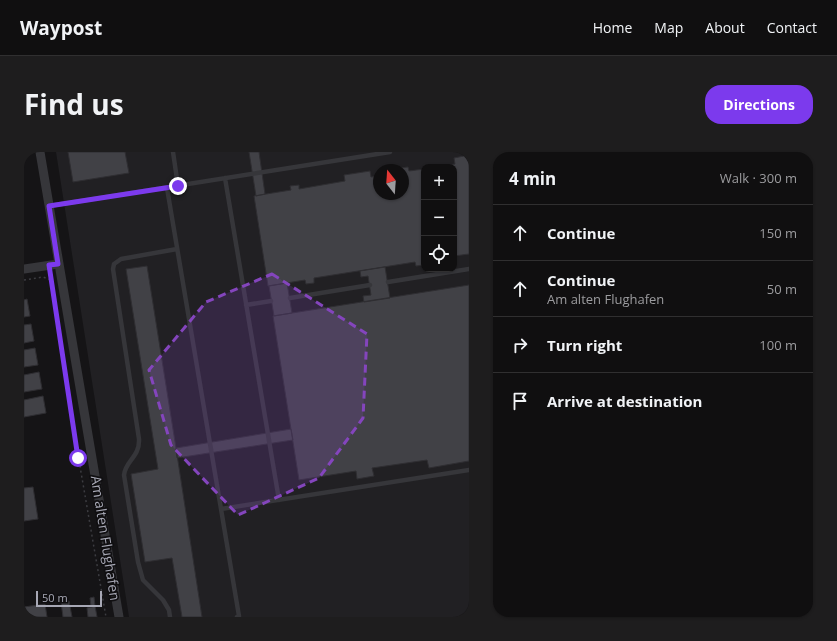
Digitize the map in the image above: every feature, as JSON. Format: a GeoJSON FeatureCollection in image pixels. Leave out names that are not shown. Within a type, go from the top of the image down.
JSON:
{"type":"FeatureCollection","features":[{"type":"Feature","properties":{"kind":"street","name":"Am alten Flughafen"},"geometry":{"type":"LineString","coordinates":[[40,152],[49,206],[54,264],[119,617]]}},
{"type":"Feature","properties":{"kind":"street"},"geometry":{"type":"LineString","coordinates":[[24,269],[54,264]]}},
{"type":"Feature","properties":{"kind":"lane"},"geometry":{"type":"LineString","coordinates":[[173,152],[178,186]]}},
{"type":"Feature","properties":{"kind":"lane"},"geometry":{"type":"LineString","coordinates":[[49,206],[390,152]]}},
{"type":"Feature","properties":{"kind":"lane"},"geometry":{"type":"LineString","coordinates":[[225,178],[279,500]]}},
{"type":"Feature","properties":{"kind":"lane"},"geometry":{"type":"LineString","coordinates":[[167,188],[239,616],[237,617]]}},
{"type":"Feature","properties":{"kind":"lane"},"geometry":{"type":"LineString","coordinates":[[170,617],[169,610],[163,600],[144,580],[138,562],[124,475],[125,469],[138,452],[139,439],[113,269],[114,264],[121,258],[177,249]]}},
{"type":"Feature","properties":{"kind":"lane"},"geometry":{"type":"LineString","coordinates":[[388,282],[469,269]]}},
{"type":"Feature","properties":{"kind":"lane"},"geometry":{"type":"LineString","coordinates":[[290,298],[370,285]]}},
{"type":"Feature","properties":{"kind":"lane"},"geometry":{"type":"LineString","coordinates":[[246,305],[271,301]]}},
{"type":"Feature","properties":{"kind":"lane"},"geometry":{"type":"LineString","coordinates":[[221,509],[469,470]]}},
{"type":"Feature","properties":{"kind":"path"},"geometry":{"type":"LineString","coordinates":[[54,264],[51,280],[77,449],[106,617]]}},
{"type":"Feature","properties":{"kind":"path"},"geometry":{"type":"LineString","coordinates":[[24,280],[43,277],[51,280]]}},
{"type":"Feature","properties":{"kind":"highlighted area"},"geometry":{"type":"Polygon","coordinates":[[[272,274],[367,334],[363,418],[319,478],[238,515],[171,445],[149,370],[206,302],[272,274]]]}},
{"type":"Feature","properties":{"kind":"shaded area"},"geometry":{"type":"Polygon","coordinates":[[[56,152],[469,152],[469,615],[464,617],[129,617],[56,152]]]}},
{"type":"Feature","properties":{"kind":"building"},"geometry":{"type":"Polygon","coordinates":[[[68,152],[125,152],[129,173],[73,182],[68,152]]]}},
{"type":"Feature","properties":{"kind":"building"},"geometry":{"type":"Polygon","coordinates":[[[249,152],[259,152],[265,194],[256,196],[249,152]]]}},
{"type":"Feature","properties":{"kind":"building"},"geometry":{"type":"Polygon","coordinates":[[[469,155],[469,254],[457,256],[457,164],[455,164],[454,158],[469,155]]]}},
{"type":"Feature","properties":{"kind":"building"},"geometry":{"type":"Polygon","coordinates":[[[421,169],[421,265],[416,266],[415,262],[314,278],[314,283],[306,284],[305,280],[268,286],[254,196],[291,190],[290,186],[299,185],[299,189],[345,181],[344,175],[370,171],[371,177],[373,177],[373,200],[409,200],[409,171],[421,169]]]}},
{"type":"Feature","properties":{"kind":"building"},"geometry":{"type":"Polygon","coordinates":[[[147,266],[202,617],[182,617],[172,558],[145,562],[131,474],[158,469],[126,269],[147,266]]]}},
{"type":"Feature","properties":{"kind":"building"},"geometry":{"type":"Polygon","coordinates":[[[385,267],[390,298],[364,302],[363,296],[371,295],[368,276],[361,277],[360,271],[385,267]]]}},
{"type":"Feature","properties":{"kind":"building"},"geometry":{"type":"Polygon","coordinates":[[[287,283],[292,313],[274,316],[269,286],[287,283]]]}},
{"type":"Feature","properties":{"kind":"building"},"geometry":{"type":"Polygon","coordinates":[[[469,285],[469,461],[429,468],[427,460],[372,468],[374,476],[357,479],[356,471],[299,480],[273,316],[469,285]]]}},
{"type":"Feature","properties":{"kind":"building"},"geometry":{"type":"Polygon","coordinates":[[[27,299],[30,316],[24,317],[24,300],[27,299]]]}},
{"type":"Feature","properties":{"kind":"building"},"geometry":{"type":"Polygon","coordinates":[[[31,324],[34,341],[24,343],[24,325],[31,324]]]}},
{"type":"Feature","properties":{"kind":"building"},"geometry":{"type":"Polygon","coordinates":[[[35,348],[38,365],[24,367],[24,350],[35,348]]]}},
{"type":"Feature","properties":{"kind":"building"},"geometry":{"type":"Polygon","coordinates":[[[39,372],[42,389],[24,392],[24,375],[39,372]]]}},
{"type":"Feature","properties":{"kind":"building"},"geometry":{"type":"Polygon","coordinates":[[[43,396],[46,413],[24,417],[24,400],[43,396]]]}},
{"type":"Feature","properties":{"kind":"building"},"geometry":{"type":"Polygon","coordinates":[[[291,429],[293,440],[177,458],[176,448],[291,429]]]}},
{"type":"Feature","properties":{"kind":"building"},"geometry":{"type":"Polygon","coordinates":[[[33,487],[38,519],[24,521],[24,488],[33,487]]]}},
{"type":"Feature","properties":{"kind":"building"},"geometry":{"type":"Polygon","coordinates":[[[94,597],[95,606],[91,607],[90,598],[94,597]]]}},
{"type":"Feature","properties":{"kind":"building"},"geometry":{"type":"Polygon","coordinates":[[[69,601],[72,617],[63,617],[61,602],[69,601]]]}},
{"type":"Feature","properties":{"kind":"building"},"geometry":{"type":"Polygon","coordinates":[[[45,604],[47,617],[24,617],[24,607],[45,604]]]}},
{"type":"Feature","properties":{"kind":"building"},"geometry":{"type":"Polygon","coordinates":[[[95,606],[97,617],[88,617],[87,608],[95,606]]]}},
{"type":"Feature","properties":{"kind":"route"},"geometry":{"type":"LineString","coordinates":[[78,458],[49,265],[58,264],[49,206],[178,186]]}}]}
